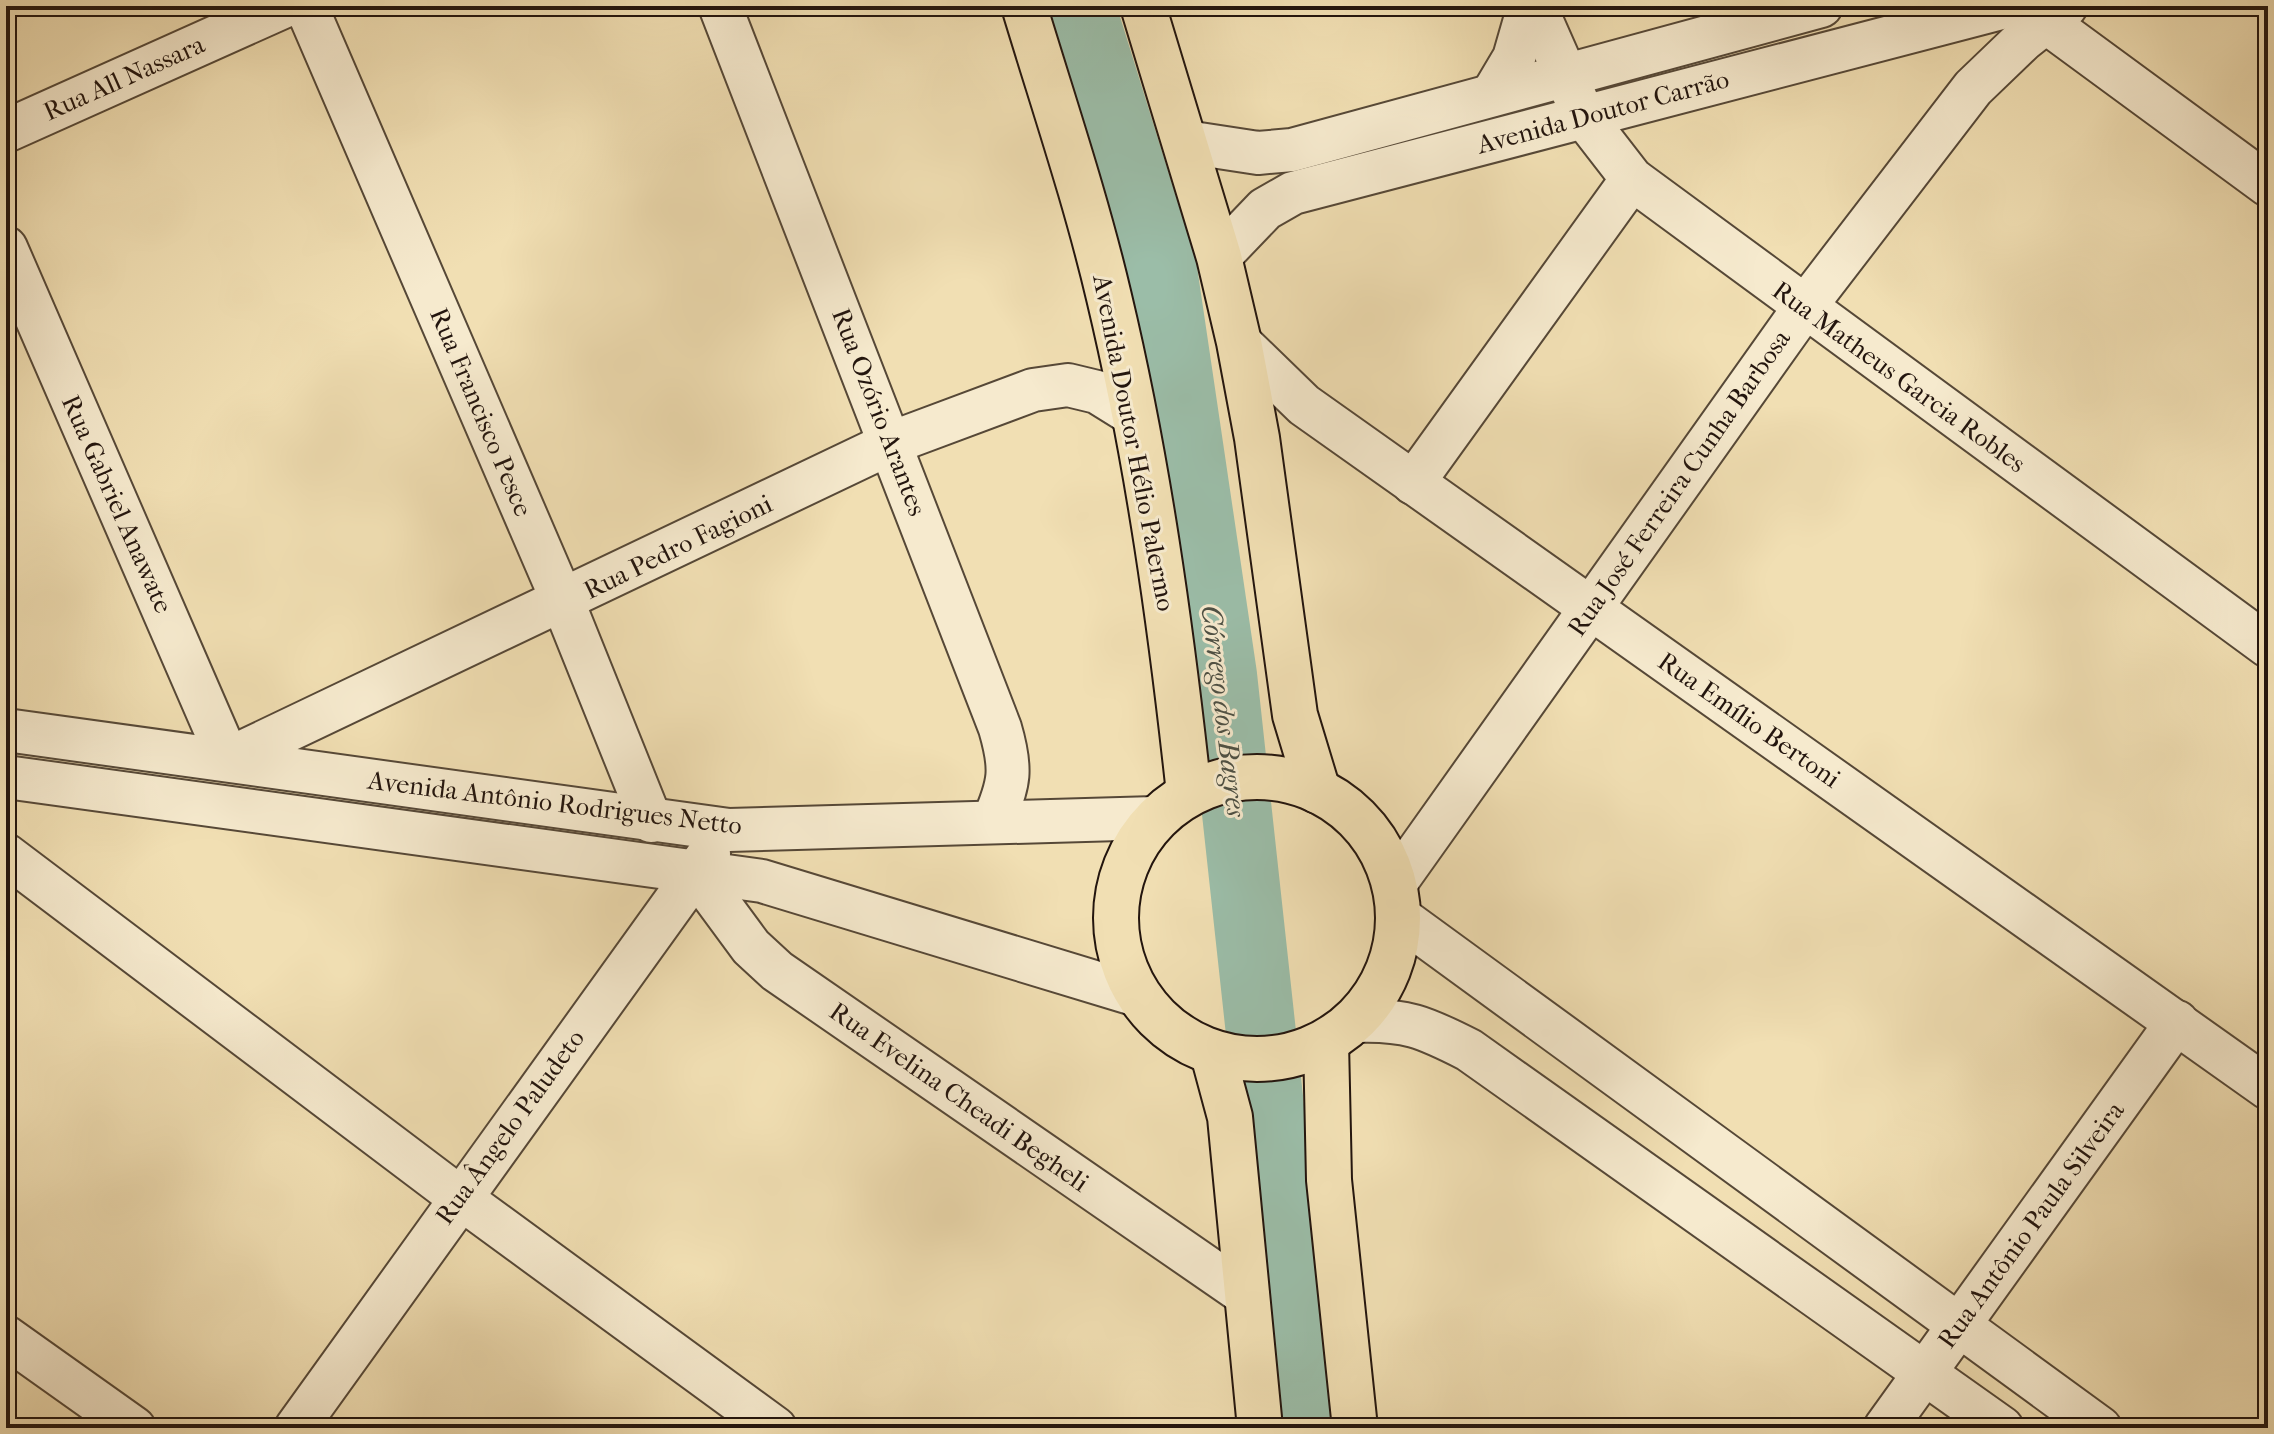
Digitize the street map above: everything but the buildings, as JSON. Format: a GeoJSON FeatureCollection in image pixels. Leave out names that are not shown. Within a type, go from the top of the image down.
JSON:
{"type":"FeatureCollection","features":[{"type":"Feature","properties":{"kind":"main road","name":"Avenida Doutor Hélio Palermo"},"geometry":{"type":"LineString","coordinates":[[1024,6],[1109,295],[1134,415],[1162,578],[1184,799]]}},
{"type":"Feature","properties":{"kind":"main road"},"geometry":{"type":"LineString","coordinates":[[1143,6],[1219,257],[1239,342],[1257,438],[1295,715],[1318,791]]}},
{"type":"Feature","properties":{"kind":"main road"},"geometry":{"type":"LineString","coordinates":[[1268,776],[1291,780],[1318,791],[1358,819],[1386,859],[1396,900],[1393,956],[1377,993],[1327,1039],[1229,1057],[1183,1041],[1158,1020],[1137,995],[1121,960],[1115,923],[1119,885],[1133,849],[1184,799],[1237,777],[1268,776]]}},
{"type":"Feature","properties":{"kind":"main road"},"geometry":{"type":"LineString","coordinates":[[1327,1039],[1329,1180],[1355,1428]]}},
{"type":"Feature","properties":{"kind":"main road"},"geometry":{"type":"LineString","coordinates":[[1229,1057],[1230,1117],[1260,1428]]}},
{"type":"Feature","properties":{"kind":"street","name":"Rua All Nassara"},"geometry":{"type":"LineString","coordinates":[[6,131],[285,6]]}},
{"type":"Feature","properties":{"kind":"street","name":"Rua Francisco Pesce"},"geometry":{"type":"LineString","coordinates":[[306,6],[563,602],[651,821]]}},
{"type":"Feature","properties":{"kind":"street","name":"Rua Ozório Arantes"},"geometry":{"type":"LineString","coordinates":[[720,6],[1000,728],[1010,762],[1008,787],[993,822]]}},
{"type":"Feature","properties":{"kind":"street","name":"Rua Matheus Garcia Robles"},"geometry":{"type":"LineString","coordinates":[[1532,6],[1584,117],[1632,179],[2268,646]]}},
{"type":"Feature","properties":{"kind":"street"},"geometry":{"type":"LineString","coordinates":[[1492,95],[1514,58],[1532,6]]}},
{"type":"Feature","properties":{"kind":"street","name":"Avenida Doutor Carrão"},"geometry":{"type":"LineString","coordinates":[[1186,142],[1258,153],[1292,150],[1821,6]]}},
{"type":"Feature","properties":{"kind":"street","name":"Avenida Doutor Carrão"},"geometry":{"type":"LineString","coordinates":[[1219,257],[1265,209],[1293,193],[1939,24],[2040,11]]}},
{"type":"Feature","properties":{"kind":"street"},"geometry":{"type":"LineString","coordinates":[[2040,11],[2268,185]]}},
{"type":"Feature","properties":{"kind":"street","name":"Rua José Ferreira Cunha Barbosa"},"geometry":{"type":"LineString","coordinates":[[1396,900],[1590,608],[1804,308],[1973,88],[2040,11]]}},
{"type":"Feature","properties":{"kind":"street"},"geometry":{"type":"LineString","coordinates":[[1939,24],[1955,30],[1972,48],[1977,72],[1973,88]]}},
{"type":"Feature","properties":{"kind":"street"},"geometry":{"type":"LineString","coordinates":[[1413,483],[1632,179]]}},
{"type":"Feature","properties":{"kind":"street","name":"Rua Gabriel Anawate"},"geometry":{"type":"LineString","coordinates":[[6,248],[228,759]]}},
{"type":"Feature","properties":{"kind":"street","name":"Rua Emílio Bertoni"},"geometry":{"type":"LineString","coordinates":[[1239,342],[1304,405],[2268,1088]]}},
{"type":"Feature","properties":{"kind":"street","name":"Rua Pedro Fagioni"},"geometry":{"type":"LineString","coordinates":[[228,759],[563,602],[891,443],[1033,390],[1068,385],[1097,392],[1134,415]]}},
{"type":"Feature","properties":{"kind":"street","name":"Avenida Antônio Rodrigues Netto"},"geometry":{"type":"LineString","coordinates":[[6,730],[729,830],[993,822],[1184,799]]}},
{"type":"Feature","properties":{"kind":"street","name":"Avenida Antônio Rodrigues Netto"},"geometry":{"type":"LineString","coordinates":[[6,777],[762,881],[1137,995]]}},
{"type":"Feature","properties":{"kind":"street","name":"Rua Ângelo Paludeto"},"geometry":{"type":"LineString","coordinates":[[296,1428],[695,871],[729,830]]}},
{"type":"Feature","properties":{"kind":"street"},"geometry":{"type":"LineString","coordinates":[[6,855],[459,1197],[775,1428]]}},
{"type":"Feature","properties":{"kind":"street","name":"Rua Evelina Cheadi Begheli"},"geometry":{"type":"LineString","coordinates":[[695,871],[751,947],[777,971],[1248,1296]]}},
{"type":"Feature","properties":{"kind":"street"},"geometry":{"type":"LineString","coordinates":[[1396,900],[1959,1326],[2100,1428]]}},
{"type":"Feature","properties":{"kind":"street"},"geometry":{"type":"LineString","coordinates":[[1327,1039],[1393,1020],[1426,1028],[1469,1050],[2002,1428]]}},
{"type":"Feature","properties":{"kind":"street","name":"Rua Antônio Paula Silveira"},"geometry":{"type":"LineString","coordinates":[[1885,1428],[2177,1022]]}},
{"type":"Feature","properties":{"kind":"street"},"geometry":{"type":"LineString","coordinates":[[6,1337],[134,1428]]}},
{"type":"Feature","properties":{"kind":"waterway","name":"Córrego dos Bagres"},"geometry":{"type":"LineString","coordinates":[[1080,6],[1162,269],[1222,675],[1304,1428]]}}]}
